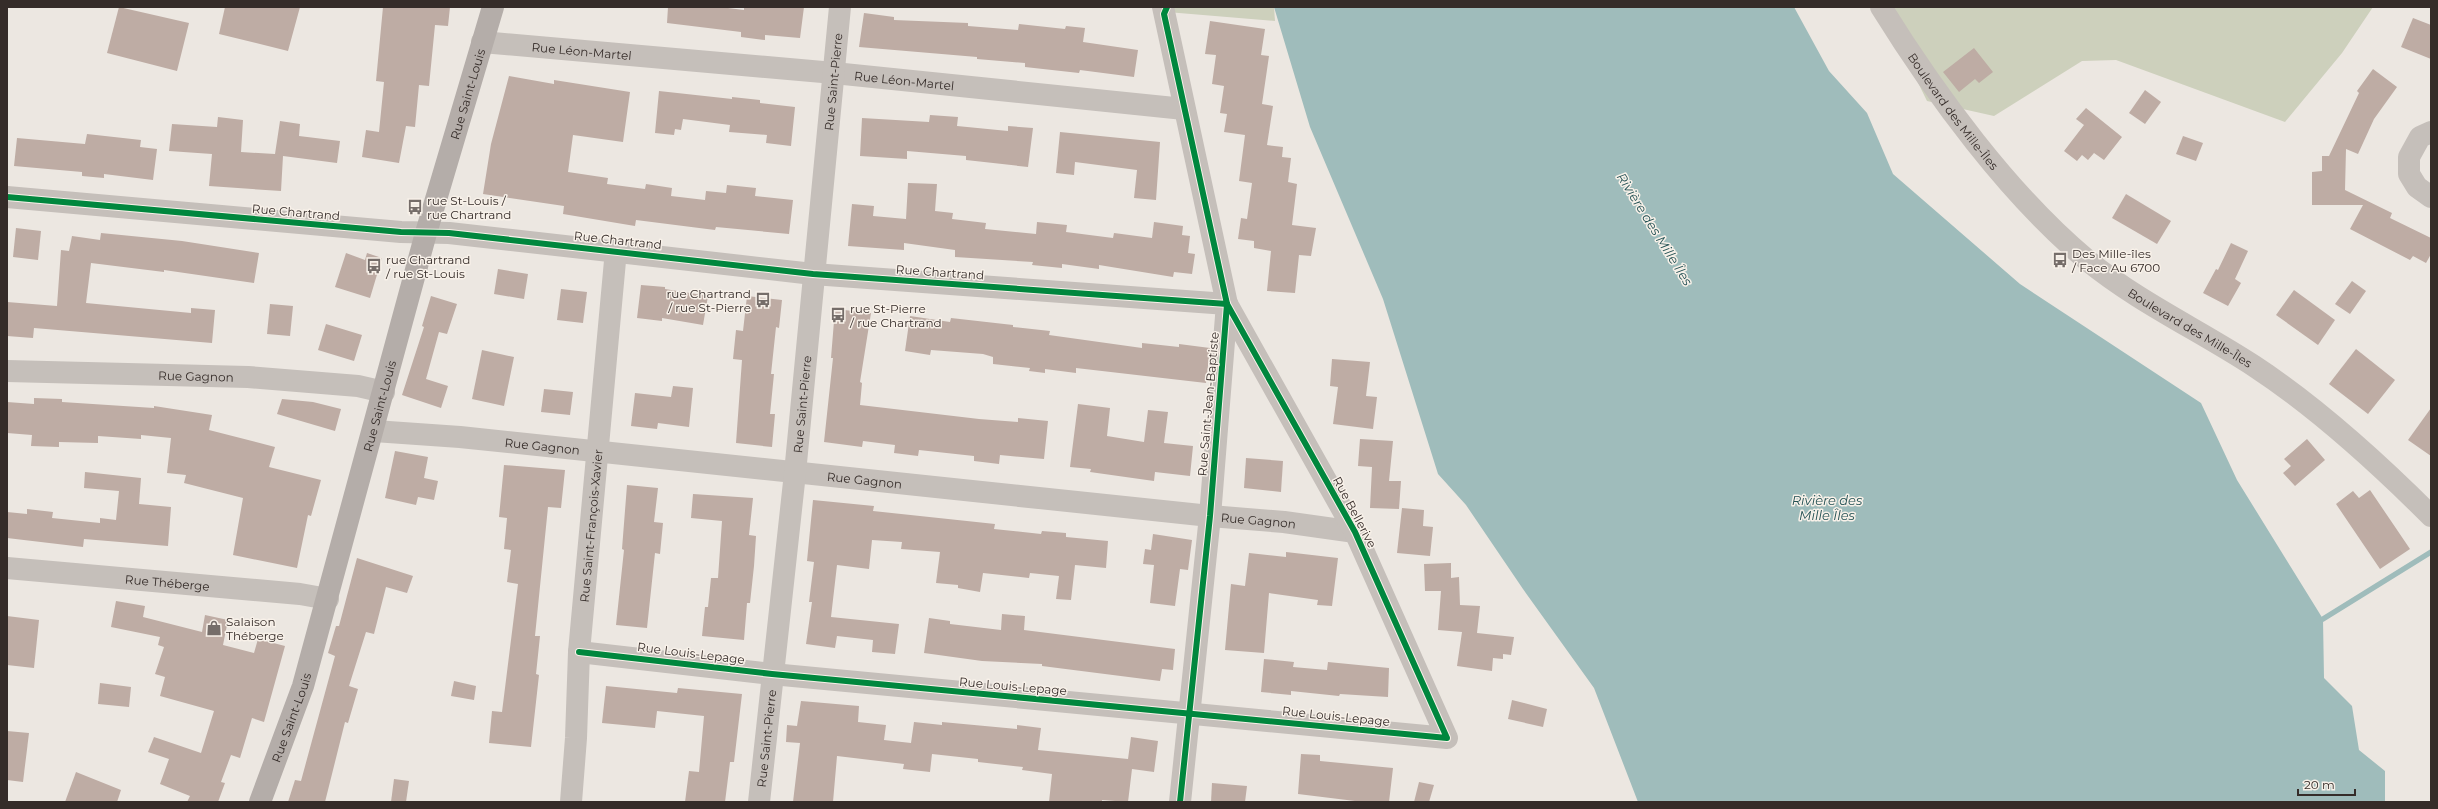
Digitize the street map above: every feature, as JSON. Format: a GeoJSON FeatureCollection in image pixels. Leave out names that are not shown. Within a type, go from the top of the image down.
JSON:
{"type":"FeatureCollection","features":[{"type":"Feature","properties":{"kind":"main road","name":"Rue Saint-Louis"},"geometry":{"type":"LineString","coordinates":[[260,802],[297,705],[374,431],[426,233],[493,7]]}},
{"type":"Feature","properties":{"kind":"street","name":"Rue Saint-Pierre"},"geometry":{"type":"LineString","coordinates":[[759,802],[795,473],[813,274],[840,7]]}},
{"type":"Feature","properties":{"kind":"street","name":"Boulevard des Mille-Îles"},"geometry":{"type":"LineString","coordinates":[[1881,7],[1911,55],[1984,152],[2045,222],[2095,265],[2144,299],[2255,367],[2319,414],[2391,476],[2431,516]]}},
{"type":"Feature","properties":{"kind":"street","name":"Rue Saint-Jean-Baptiste"},"geometry":{"type":"LineString","coordinates":[[1164,10],[1227,304],[1210,516],[1180,802]]}},
{"type":"Feature","properties":{"kind":"street","name":"Rue Léon-Martel"},"geometry":{"type":"LineString","coordinates":[[482,42],[834,72],[1184,109]]}},
{"type":"Feature","properties":{"kind":"street"},"geometry":{"type":"LineString","coordinates":[[2431,132],[2420,137],[2409,157],[2409,174],[2417,187],[2431,196]]}},
{"type":"Feature","properties":{"kind":"street","name":"Rue Chartrand"},"geometry":{"type":"LineString","coordinates":[[7,196],[426,233],[449,233],[616,250],[813,274],[1227,304]]}},
{"type":"Feature","properties":{"kind":"street","name":"Rue Saint-François-Xavier"},"geometry":{"type":"LineString","coordinates":[[571,802],[576,738],[579,652],[616,250]]}},
{"type":"Feature","properties":{"kind":"street","name":"Rue Bellerive"},"geometry":{"type":"LineString","coordinates":[[1227,304],[1355,532],[1447,738]]}},
{"type":"Feature","properties":{"kind":"street","name":"Rue Gagnon"},"geometry":{"type":"LineString","coordinates":[[7,371],[248,377],[358,386],[384,392]]}},
{"type":"Feature","properties":{"kind":"street","name":"Rue Gagnon"},"geometry":{"type":"LineString","coordinates":[[374,431],[460,437],[1210,516],[1284,522],[1355,532]]}},
{"type":"Feature","properties":{"kind":"street","name":"Rue Théberge"},"geometry":{"type":"LineString","coordinates":[[7,568],[300,594],[328,599]]}},
{"type":"Feature","properties":{"kind":"street","name":"Rue Louis-Lepage"},"geometry":{"type":"LineString","coordinates":[[579,652],[772,674],[1447,738]]}},
{"type":"Feature","properties":{"kind":"green space"},"geometry":{"type":"Polygon","coordinates":[[[1166,7],[1274,7],[1275,21],[1167,12],[1166,7]]]}},
{"type":"Feature","properties":{"kind":"green space"},"geometry":{"type":"Polygon","coordinates":[[[1881,7],[2373,7],[2342,53],[2285,122],[2116,60],[2082,61],[1994,116],[1927,101],[1881,7]]]}},
{"type":"Feature","properties":{"kind":"water","name":"Rivière des Mille Îles"},"geometry":{"type":"Polygon","coordinates":[[[1274,7],[1794,7],[1829,71],[1867,113],[1893,174],[2020,284],[2201,403],[2237,480],[2323,619],[2324,678],[2352,706],[2359,750],[2385,771],[2385,802],[1638,802],[1594,688],[1523,589],[1466,505],[1438,474],[1383,299],[1310,127],[1274,7]]]}},
{"type":"Feature","properties":{"kind":"building"},"geometry":{"type":"Polygon","coordinates":[[[119,7],[189,23],[177,71],[107,53],[119,7]]]}},
{"type":"Feature","properties":{"kind":"building"},"geometry":{"type":"Polygon","coordinates":[[[225,7],[300,7],[288,51],[219,34],[225,7]]]}},
{"type":"Feature","properties":{"kind":"building"},"geometry":{"type":"Polygon","coordinates":[[[383,7],[450,7],[448,26],[435,25],[429,86],[419,85],[415,127],[406,126],[399,163],[362,157],[366,130],[379,132],[384,82],[376,81],[383,7]]]}},
{"type":"Feature","properties":{"kind":"building"},"geometry":{"type":"Polygon","coordinates":[[[668,7],[720,7],[744,10],[744,7],[804,7],[800,38],[765,35],[765,40],[741,37],[741,32],[667,23],[668,7]]]}},
{"type":"Feature","properties":{"kind":"building"},"geometry":{"type":"Polygon","coordinates":[[[864,13],[894,17],[894,20],[968,23],[968,26],[1018,30],[1019,24],[1065,29],[1066,26],[1085,28],[1083,42],[1138,50],[1134,77],[1080,70],[1079,73],[1025,67],[1025,63],[977,59],[977,57],[859,47],[864,13]]]}},
{"type":"Feature","properties":{"kind":"building"},"geometry":{"type":"Polygon","coordinates":[[[2413,18],[2431,25],[2431,59],[2401,47],[2413,18]]]}},
{"type":"Feature","properties":{"kind":"building"},"geometry":{"type":"Polygon","coordinates":[[[1210,21],[1265,29],[1261,55],[1269,56],[1262,104],[1273,106],[1267,145],[1283,147],[1282,157],[1291,158],[1288,182],[1297,184],[1292,225],[1316,228],[1311,256],[1299,255],[1295,293],[1267,291],[1271,251],[1254,248],[1254,241],[1238,239],[1241,218],[1247,219],[1252,183],[1239,181],[1245,135],[1224,132],[1227,114],[1220,113],[1224,86],[1212,84],[1216,55],[1205,54],[1210,21]]]}},
{"type":"Feature","properties":{"kind":"building"},"geometry":{"type":"Polygon","coordinates":[[[1974,48],[1993,72],[1979,83],[1975,79],[1959,92],[1943,72],[1974,48]]]}},
{"type":"Feature","properties":{"kind":"building"},"geometry":{"type":"Polygon","coordinates":[[[2373,69],[2397,87],[2374,119],[2358,154],[2346,149],[2345,190],[2392,213],[2390,218],[2431,238],[2431,254],[2426,263],[2413,256],[2410,260],[2350,229],[2363,205],[2312,205],[2312,172],[2322,171],[2322,156],[2329,156],[2359,93],[2357,91],[2373,69]]]}},
{"type":"Feature","properties":{"kind":"building"},"geometry":{"type":"Polygon","coordinates":[[[509,76],[554,84],[554,80],[630,92],[623,142],[573,135],[568,172],[608,178],[607,184],[645,189],[646,184],[672,188],[671,196],[705,200],[706,191],[726,193],[727,185],[756,188],[755,196],[793,200],[789,234],[716,227],[715,230],[636,220],[635,226],[563,214],[564,206],[483,194],[491,144],[509,76]]]}},
{"type":"Feature","properties":{"kind":"building"},"geometry":{"type":"Polygon","coordinates":[[[2145,90],[2161,102],[2145,124],[2129,113],[2145,90]]]}},
{"type":"Feature","properties":{"kind":"building"},"geometry":{"type":"Polygon","coordinates":[[[659,91],[732,99],[732,97],[760,100],[760,103],[795,107],[791,146],[766,143],[767,135],[729,132],[730,125],[683,119],[681,130],[675,129],[674,135],[655,133],[659,91]]]}},
{"type":"Feature","properties":{"kind":"building"},"geometry":{"type":"Polygon","coordinates":[[[2086,108],[2122,137],[2104,160],[2094,153],[2088,160],[2082,155],[2077,161],[2064,151],[2084,125],[2076,119],[2086,108]]]}},
{"type":"Feature","properties":{"kind":"building"},"geometry":{"type":"Polygon","coordinates":[[[930,115],[958,117],[957,126],[1008,131],[1008,126],[1033,128],[1028,167],[966,160],[966,156],[907,151],[907,159],[860,156],[862,118],[929,122],[930,115]]]}},
{"type":"Feature","properties":{"kind":"building"},"geometry":{"type":"Polygon","coordinates":[[[218,117],[243,120],[241,152],[275,154],[280,121],[300,124],[299,136],[340,141],[337,163],[283,156],[281,191],[209,186],[212,154],[169,151],[172,124],[217,127],[218,117]]]}},
{"type":"Feature","properties":{"kind":"building"},"geometry":{"type":"Polygon","coordinates":[[[1060,132],[1160,142],[1156,200],[1134,198],[1137,170],[1075,162],[1074,175],[1056,173],[1060,132]]]}},
{"type":"Feature","properties":{"kind":"building"},"geometry":{"type":"Polygon","coordinates":[[[87,134],[141,140],[140,147],[157,149],[153,180],[104,174],[104,178],[82,176],[82,172],[14,166],[17,138],[85,144],[87,134]]]}},
{"type":"Feature","properties":{"kind":"building"},"geometry":{"type":"Polygon","coordinates":[[[2183,136],[2203,143],[2196,161],[2176,154],[2183,136]]]}},
{"type":"Feature","properties":{"kind":"building"},"geometry":{"type":"Polygon","coordinates":[[[908,183],[937,184],[935,211],[953,213],[952,219],[986,223],[985,229],[1036,234],[1037,222],[1067,225],[1066,232],[1113,238],[1114,233],[1152,238],[1154,222],[1183,226],[1182,235],[1190,236],[1188,253],[1195,254],[1192,274],[1174,272],[1173,277],[1099,265],[1099,269],[1062,264],[1062,268],[1032,265],[1033,262],[955,257],[955,250],[904,243],[904,250],[848,246],[852,204],[874,206],[873,216],[906,219],[908,183]]]}},
{"type":"Feature","properties":{"kind":"building"},"geometry":{"type":"Polygon","coordinates":[[[2126,194],[2171,221],[2157,244],[2112,218],[2126,194]]]}},
{"type":"Feature","properties":{"kind":"building"},"geometry":{"type":"Polygon","coordinates":[[[16,228],[41,231],[38,260],[13,257],[16,228]]]}},
{"type":"Feature","properties":{"kind":"building"},"geometry":{"type":"Polygon","coordinates":[[[101,233],[182,241],[259,253],[254,283],[164,270],[164,272],[91,263],[86,303],[191,313],[191,308],[215,310],[212,343],[34,328],[33,338],[7,336],[7,302],[57,306],[61,250],[69,251],[72,236],[100,240],[101,233]]]}},
{"type":"Feature","properties":{"kind":"building"},"geometry":{"type":"Polygon","coordinates":[[[2231,243],[2248,251],[2235,279],[2241,283],[2228,306],[2203,293],[2216,269],[2218,270],[2231,243]]]}},
{"type":"Feature","properties":{"kind":"building"},"geometry":{"type":"Polygon","coordinates":[[[346,253],[365,260],[367,253],[382,258],[370,298],[335,287],[346,253]]]}},
{"type":"Feature","properties":{"kind":"building"},"geometry":{"type":"Polygon","coordinates":[[[498,269],[528,274],[524,299],[494,294],[498,269]]]}},
{"type":"Feature","properties":{"kind":"building"},"geometry":{"type":"Polygon","coordinates":[[[2352,281],[2366,291],[2350,314],[2335,304],[2352,281]]]}},
{"type":"Feature","properties":{"kind":"building"},"geometry":{"type":"Polygon","coordinates":[[[641,285],[665,287],[665,289],[708,296],[703,325],[662,318],[662,321],[637,318],[641,285]]]}},
{"type":"Feature","properties":{"kind":"building"},"geometry":{"type":"Polygon","coordinates":[[[561,289],[587,292],[583,323],[557,320],[561,289]]]}},
{"type":"Feature","properties":{"kind":"building"},"geometry":{"type":"Polygon","coordinates":[[[2294,290],[2335,320],[2318,345],[2276,315],[2294,290]]]}},
{"type":"Feature","properties":{"kind":"building"},"geometry":{"type":"Polygon","coordinates":[[[431,296],[457,304],[447,334],[439,332],[426,379],[448,386],[441,408],[402,395],[424,327],[422,326],[431,296]]]}},
{"type":"Feature","properties":{"kind":"building"},"geometry":{"type":"Polygon","coordinates":[[[747,296],[782,300],[779,328],[776,327],[771,374],[774,374],[770,414],[775,414],[772,447],[736,443],[742,360],[733,359],[736,330],[743,331],[747,296]]]}},
{"type":"Feature","properties":{"kind":"building"},"geometry":{"type":"Polygon","coordinates":[[[270,304],[293,306],[290,336],[267,334],[270,304]]]}},
{"type":"Feature","properties":{"kind":"building"},"geometry":{"type":"Polygon","coordinates":[[[835,309],[871,313],[860,382],[862,383],[860,405],[979,419],[1018,422],[1018,418],[1048,421],[1044,459],[1000,455],[999,464],[974,461],[974,456],[919,450],[918,456],[894,453],[895,445],[863,441],[862,447],[824,442],[833,358],[831,358],[835,309]]]}},
{"type":"Feature","properties":{"kind":"building"},"geometry":{"type":"Polygon","coordinates":[[[910,316],[950,322],[951,318],[1013,325],[1013,327],[1050,331],[1049,335],[1142,348],[1142,343],[1179,347],[1179,344],[1210,348],[1206,383],[1076,368],[1076,373],[1045,369],[1045,373],[1029,371],[1030,368],[993,364],[993,357],[983,354],[931,350],[930,355],[905,351],[910,316]]]}},
{"type":"Feature","properties":{"kind":"building"},"geometry":{"type":"Polygon","coordinates":[[[326,324],[362,335],[354,361],[318,350],[326,324]]]}},
{"type":"Feature","properties":{"kind":"building"},"geometry":{"type":"Polygon","coordinates":[[[2356,349],[2395,380],[2368,414],[2329,384],[2356,349]]]}},
{"type":"Feature","properties":{"kind":"building"},"geometry":{"type":"Polygon","coordinates":[[[482,350],[514,357],[504,406],[472,399],[482,350]]]}},
{"type":"Feature","properties":{"kind":"building"},"geometry":{"type":"Polygon","coordinates":[[[1332,359],[1370,362],[1366,396],[1377,397],[1373,429],[1333,424],[1338,387],[1330,386],[1332,359]]]}},
{"type":"Feature","properties":{"kind":"building"},"geometry":{"type":"Polygon","coordinates":[[[673,386],[693,388],[689,427],[658,423],[657,429],[631,426],[635,393],[671,397],[673,386]]]}},
{"type":"Feature","properties":{"kind":"building"},"geometry":{"type":"Polygon","coordinates":[[[544,389],[573,392],[570,415],[541,412],[544,389]]]}},
{"type":"Feature","properties":{"kind":"building"},"geometry":{"type":"Polygon","coordinates":[[[34,398],[62,399],[62,402],[154,408],[154,406],[212,415],[209,430],[275,447],[269,467],[321,480],[311,516],[308,515],[297,568],[233,555],[243,498],[184,483],[186,475],[167,473],[171,438],[141,435],[141,439],[98,436],[98,443],[59,442],[59,447],[31,446],[32,435],[7,433],[7,402],[34,404],[34,398]]]}},
{"type":"Feature","properties":{"kind":"building"},"geometry":{"type":"Polygon","coordinates":[[[282,399],[313,402],[341,409],[335,431],[277,414],[282,399]]]}},
{"type":"Feature","properties":{"kind":"building"},"geometry":{"type":"Polygon","coordinates":[[[1078,404],[1110,408],[1107,436],[1144,442],[1148,410],[1168,412],[1164,443],[1193,446],[1190,476],[1155,472],[1154,481],[1090,472],[1091,469],[1070,467],[1078,404]]]}},
{"type":"Feature","properties":{"kind":"building"},"geometry":{"type":"Polygon","coordinates":[[[2431,408],[2431,456],[2408,440],[2431,408]]]}},
{"type":"Feature","properties":{"kind":"building"},"geometry":{"type":"Polygon","coordinates":[[[1360,439],[1393,441],[1389,481],[1401,481],[1399,509],[1370,508],[1372,467],[1358,466],[1360,439]]]}},
{"type":"Feature","properties":{"kind":"building"},"geometry":{"type":"Polygon","coordinates":[[[2307,439],[2325,460],[2295,486],[2283,473],[2291,466],[2284,459],[2307,439]]]}},
{"type":"Feature","properties":{"kind":"building"},"geometry":{"type":"Polygon","coordinates":[[[395,451],[428,457],[424,478],[438,481],[434,500],[418,497],[416,505],[385,498],[395,451]]]}},
{"type":"Feature","properties":{"kind":"building"},"geometry":{"type":"Polygon","coordinates":[[[1246,458],[1283,461],[1281,492],[1244,488],[1246,458]]]}},
{"type":"Feature","properties":{"kind":"building"},"geometry":{"type":"Polygon","coordinates":[[[504,465],[565,470],[561,508],[548,507],[535,636],[540,636],[536,674],[539,675],[531,747],[489,743],[492,711],[502,712],[518,584],[507,582],[511,550],[504,549],[507,518],[499,517],[504,465]]]}},
{"type":"Feature","properties":{"kind":"building"},"geometry":{"type":"Polygon","coordinates":[[[85,472],[141,478],[139,504],[171,507],[168,546],[84,539],[83,547],[7,538],[7,512],[27,514],[27,509],[53,512],[52,518],[100,523],[100,518],[116,520],[119,491],[84,488],[85,472]]]}},
{"type":"Feature","properties":{"kind":"building"},"geometry":{"type":"Polygon","coordinates":[[[627,485],[658,488],[654,522],[663,523],[660,554],[655,553],[647,628],[616,625],[624,550],[622,549],[627,485]]]}},
{"type":"Feature","properties":{"kind":"building"},"geometry":{"type":"Polygon","coordinates":[[[2370,490],[2410,549],[2380,569],[2336,504],[2353,491],[2359,498],[2370,490]]]}},
{"type":"Feature","properties":{"kind":"building"},"geometry":{"type":"Polygon","coordinates":[[[693,494],[753,498],[749,535],[756,536],[750,603],[747,603],[744,640],[702,636],[705,607],[708,607],[711,578],[718,578],[722,521],[691,518],[693,494]]]}},
{"type":"Feature","properties":{"kind":"building"},"geometry":{"type":"Polygon","coordinates":[[[813,500],[874,506],[873,511],[995,524],[994,529],[1041,534],[1042,531],[1066,533],[1066,537],[1108,541],[1106,568],[1075,565],[1071,600],[1056,599],[1059,576],[1030,573],[1029,578],[983,573],[980,592],[958,588],[958,585],[936,583],[940,552],[901,549],[902,542],[872,540],[869,569],[837,565],[831,617],[899,624],[895,654],[872,652],[873,640],[837,636],[835,648],[806,644],[812,602],[809,602],[814,562],[807,561],[813,500]]]}},
{"type":"Feature","properties":{"kind":"building"},"geometry":{"type":"Polygon","coordinates":[[[1402,508],[1424,510],[1423,526],[1433,527],[1430,556],[1397,553],[1402,508]]]}},
{"type":"Feature","properties":{"kind":"building"},"geometry":{"type":"Polygon","coordinates":[[[1153,534],[1192,540],[1188,570],[1180,569],[1175,606],[1150,603],[1154,565],[1143,564],[1145,549],[1151,550],[1153,534]]]}},
{"type":"Feature","properties":{"kind":"building"},"geometry":{"type":"Polygon","coordinates":[[[1286,552],[1338,558],[1332,606],[1317,605],[1318,600],[1269,593],[1264,653],[1225,650],[1231,584],[1245,586],[1249,553],[1286,557],[1286,552]]]}},
{"type":"Feature","properties":{"kind":"building"},"geometry":{"type":"Polygon","coordinates":[[[357,558],[413,576],[407,593],[386,587],[374,634],[366,632],[349,686],[358,689],[348,723],[345,722],[325,802],[288,802],[295,780],[301,781],[335,656],[328,653],[336,626],[339,626],[357,558]]]}},
{"type":"Feature","properties":{"kind":"building"},"geometry":{"type":"Polygon","coordinates":[[[1451,563],[1451,578],[1459,577],[1460,605],[1480,606],[1477,633],[1514,637],[1511,655],[1503,654],[1503,659],[1493,658],[1492,671],[1457,666],[1462,632],[1438,630],[1441,591],[1425,591],[1424,564],[1451,563]]]}},
{"type":"Feature","properties":{"kind":"building"},"geometry":{"type":"Polygon","coordinates":[[[116,601],[145,606],[143,617],[202,632],[205,615],[228,620],[223,645],[254,653],[258,639],[285,646],[264,722],[252,718],[240,758],[231,755],[221,782],[225,783],[218,802],[187,802],[190,796],[160,784],[169,759],[148,752],[154,737],[201,753],[214,711],[160,696],[165,677],[155,674],[164,647],[158,645],[160,637],[111,627],[116,601]]]}},
{"type":"Feature","properties":{"kind":"building"},"geometry":{"type":"Polygon","coordinates":[[[1002,614],[1025,616],[1024,630],[1175,649],[1173,670],[1162,669],[1160,681],[1042,666],[1042,664],[982,661],[924,653],[929,618],[950,621],[950,624],[1001,630],[1002,614]]]}},
{"type":"Feature","properties":{"kind":"building"},"geometry":{"type":"Polygon","coordinates":[[[7,616],[39,620],[34,668],[7,665],[7,616]]]}},
{"type":"Feature","properties":{"kind":"building"},"geometry":{"type":"Polygon","coordinates":[[[1264,659],[1294,662],[1293,667],[1327,670],[1328,662],[1389,668],[1388,697],[1340,694],[1339,696],[1291,691],[1291,695],[1261,692],[1264,659]]]}},
{"type":"Feature","properties":{"kind":"building"},"geometry":{"type":"Polygon","coordinates":[[[454,681],[476,686],[474,700],[451,696],[454,681]]]}},
{"type":"Feature","properties":{"kind":"building"},"geometry":{"type":"Polygon","coordinates":[[[100,683],[131,687],[129,707],[98,704],[100,683]]]}},
{"type":"Feature","properties":{"kind":"building"},"geometry":{"type":"Polygon","coordinates":[[[606,686],[677,693],[678,688],[742,694],[734,762],[730,762],[725,802],[685,802],[689,771],[699,772],[704,716],[657,711],[655,728],[602,723],[606,686]]]}},
{"type":"Feature","properties":{"kind":"building"},"geometry":{"type":"Polygon","coordinates":[[[1512,700],[1547,709],[1543,727],[1508,719],[1512,700]]]}},
{"type":"Feature","properties":{"kind":"building"},"geometry":{"type":"Polygon","coordinates":[[[801,701],[859,706],[858,722],[886,725],[884,740],[911,743],[914,722],[942,725],[942,722],[1017,729],[1017,725],[1041,728],[1038,750],[1128,759],[1131,737],[1158,741],[1154,772],[1132,769],[1128,802],[1102,800],[1102,802],[1049,802],[1052,774],[1022,770],[1023,767],[978,762],[978,759],[932,754],[930,772],[903,769],[904,764],[837,756],[833,802],[793,802],[800,743],[786,742],[787,725],[797,726],[801,701]]]}},
{"type":"Feature","properties":{"kind":"building"},"geometry":{"type":"Polygon","coordinates":[[[7,731],[29,733],[23,782],[7,780],[7,731]]]}},
{"type":"Feature","properties":{"kind":"building"},"geometry":{"type":"Polygon","coordinates":[[[1301,754],[1320,755],[1320,761],[1393,768],[1389,802],[1363,802],[1298,794],[1301,754]]]}},
{"type":"Feature","properties":{"kind":"building"},"geometry":{"type":"Polygon","coordinates":[[[76,772],[121,790],[117,802],[65,802],[76,772]]]}},
{"type":"Feature","properties":{"kind":"building"},"geometry":{"type":"Polygon","coordinates":[[[394,779],[409,781],[406,802],[391,802],[394,779]]]}},
{"type":"Feature","properties":{"kind":"building"},"geometry":{"type":"Polygon","coordinates":[[[1419,782],[1434,785],[1429,802],[1414,802],[1419,782]]]}},
{"type":"Feature","properties":{"kind":"building"},"geometry":{"type":"Polygon","coordinates":[[[1212,783],[1247,786],[1245,802],[1211,802],[1212,783]]]}},
{"type":"Feature","properties":{"kind":"waterway"},"geometry":{"type":"LineString","coordinates":[[2323,619],[2431,552]]}},
{"type":"Feature","properties":{"kind":"cycle path"},"geometry":{"type":"LineString","coordinates":[[1167,7],[1164,14],[1227,304],[1210,516],[1180,802]]}},
{"type":"Feature","properties":{"kind":"cycle path"},"geometry":{"type":"LineString","coordinates":[[7,197],[401,232],[449,233],[813,274],[1227,304]]}},
{"type":"Feature","properties":{"kind":"cycle path"},"geometry":{"type":"LineString","coordinates":[[579,652],[772,674],[1447,738],[1355,532],[1227,304]]}},
{"type":"Feature","properties":{"kind":"place","name":"rue St-Louis / rue Chartrand"},"geometry":{"type":"Point","coordinates":[415,207]}},
{"type":"Feature","properties":{"kind":"place","name":"Des Mille-îles / Face Au 6700"},"geometry":{"type":"Point","coordinates":[2060,260]}},
{"type":"Feature","properties":{"kind":"place","name":"rue Chartrand / rue St-Louis"},"geometry":{"type":"Point","coordinates":[374,266]}},
{"type":"Feature","properties":{"kind":"place","name":"rue Chartrand / rue St-Pierre"},"geometry":{"type":"Point","coordinates":[763,300]}},
{"type":"Feature","properties":{"kind":"place","name":"rue St-Pierre / rue Chartrand"},"geometry":{"type":"Point","coordinates":[838,315]}},
{"type":"Feature","properties":{"kind":"place","name":"Salaison Théberge"},"geometry":{"type":"Point","coordinates":[214,628]}}]}
